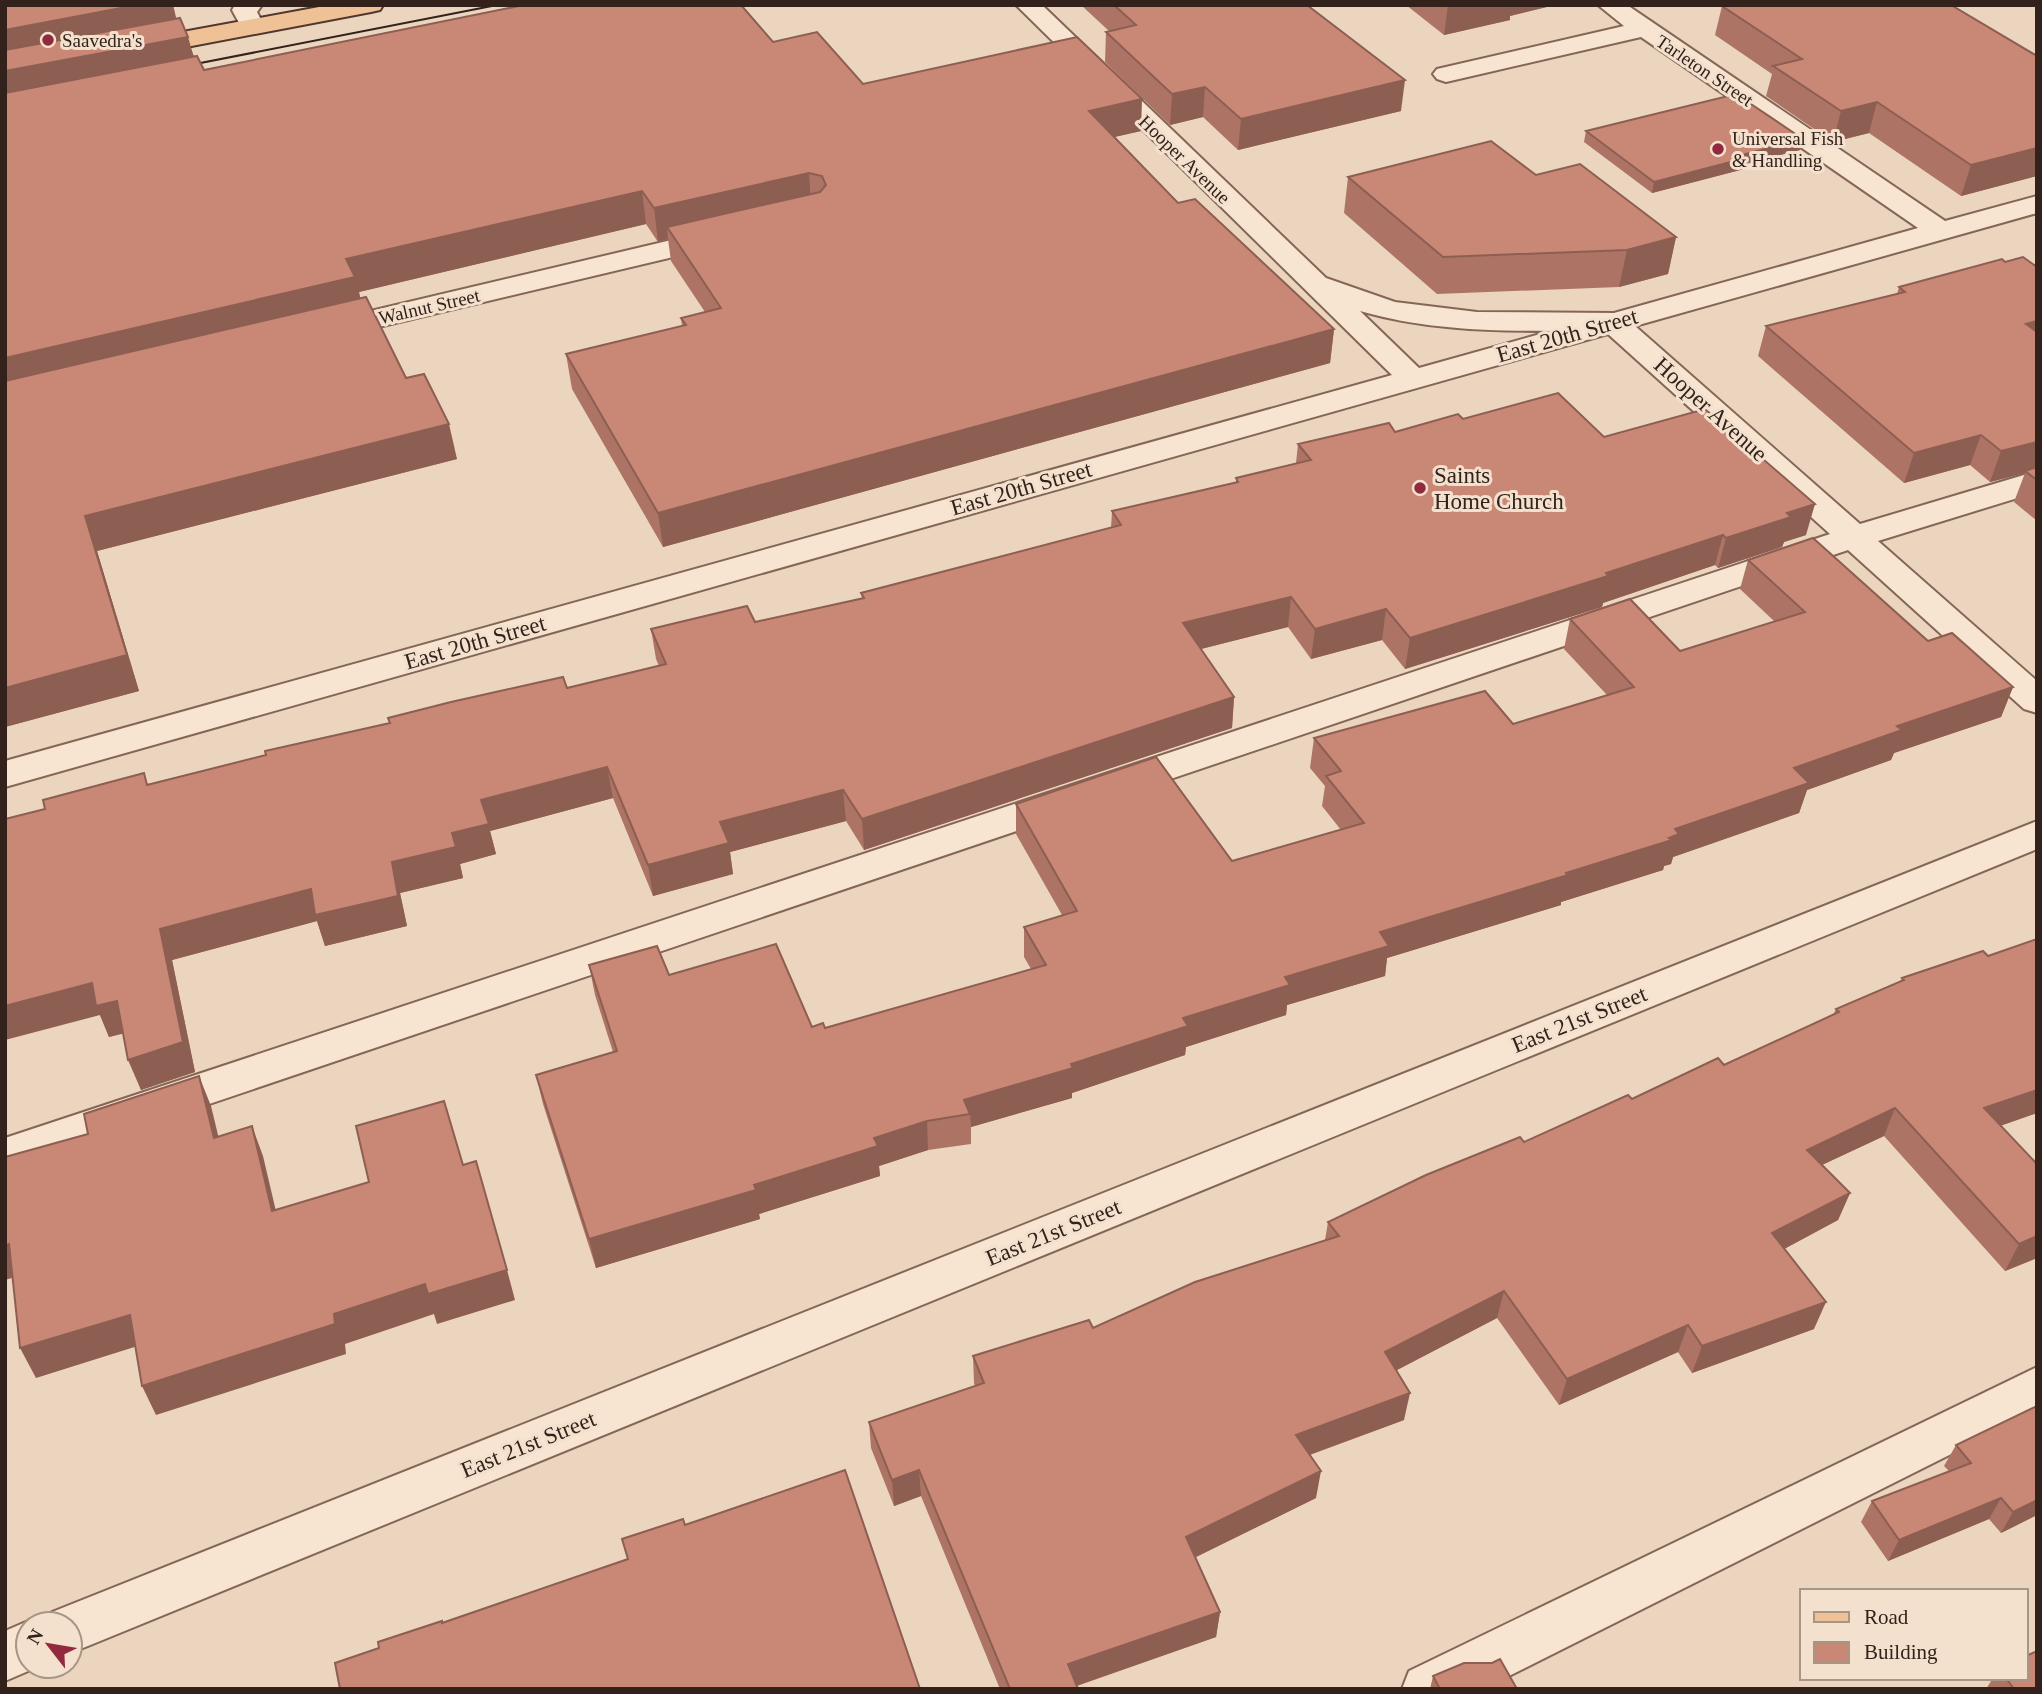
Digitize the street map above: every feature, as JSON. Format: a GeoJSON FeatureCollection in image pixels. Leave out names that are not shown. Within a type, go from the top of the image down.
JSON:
{"type":"FeatureCollection","features":[{"type":"Feature","properties":{"kind":"main road"},"geometry":{"type":"LineString","coordinates":[[115,52],[251,16],[371,5]]}},
{"type":"Feature","properties":{"kind":"street","name":"Hooper Avenue"},"geometry":{"type":"LineString","coordinates":[[1028,5],[1412,378]]}},
{"type":"Feature","properties":{"kind":"street","name":"Tarleton Street"},"geometry":{"type":"LineString","coordinates":[[1615,8],[1649,18],[1939,230]]}},
{"type":"Feature","properties":{"kind":"street"},"geometry":{"type":"LineString","coordinates":[[1446,74],[1649,18]]}},
{"type":"Feature","properties":{"kind":"street","name":"East 20th Street"},"geometry":{"type":"LineString","coordinates":[[5,774],[2037,204]]}},
{"type":"Feature","properties":{"kind":"street","name":"Walnut Street"},"geometry":{"type":"LineString","coordinates":[[301,337],[745,232]]}},
{"type":"Feature","properties":{"kind":"street","name":"Hooper Avenue"},"geometry":{"type":"LineString","coordinates":[[1312,283],[1358,302],[1402,312],[1478,319],[1613,322],[2037,701]]}},
{"type":"Feature","properties":{"kind":"street"},"geometry":{"type":"LineString","coordinates":[[5,1156],[1853,537],[2037,481]]}},
{"type":"Feature","properties":{"kind":"street","name":"East 21st Street"},"geometry":{"type":"LineString","coordinates":[[84,1623],[2037,834]]}},
{"type":"Feature","properties":{"kind":"street"},"geometry":{"type":"LineString","coordinates":[[1428,1689],[2037,1388]]}},
{"type":"Feature","properties":{"kind":"building"},"geometry":{"type":"Polygon","coordinates":[[[5,5],[137,5],[5,30],[5,5]]]}},
{"type":"Feature","properties":{"kind":"building"},"geometry":{"type":"Polygon","coordinates":[[[524,5],[741,5],[773,42],[817,32],[863,84],[1077,37],[1142,99],[1089,111],[1178,203],[1195,199],[1334,329],[658,513],[566,354],[686,325],[681,318],[721,308],[667,227],[820,192],[826,185],[822,176],[809,173],[654,208],[642,191],[346,259],[355,277],[5,358],[5,93],[197,56],[204,70],[524,5]]]}},
{"type":"Feature","properties":{"kind":"building"},"geometry":{"type":"Polygon","coordinates":[[[1114,5],[1307,5],[1405,80],[1241,119],[1205,87],[1172,94],[1106,32],[1136,25],[1114,5]]]}},
{"type":"Feature","properties":{"kind":"building"},"geometry":{"type":"Polygon","coordinates":[[[1951,5],[2037,56],[2037,148],[1971,165],[1877,102],[1841,111],[1773,66],[1802,59],[1722,6],[1951,5]]]}},
{"type":"Feature","properties":{"kind":"building"},"geometry":{"type":"Polygon","coordinates":[[[180,18],[188,37],[5,71],[5,50],[180,18]]]}},
{"type":"Feature","properties":{"kind":"building"},"geometry":{"type":"Polygon","coordinates":[[[1736,94],[1803,139],[1742,155],[1746,158],[1654,182],[1586,131],[1736,94]]]}},
{"type":"Feature","properties":{"kind":"building"},"geometry":{"type":"Polygon","coordinates":[[[1491,141],[1536,175],[1580,164],[1676,237],[1627,250],[1443,257],[1348,177],[1491,141]]]}},
{"type":"Feature","properties":{"kind":"building"},"geometry":{"type":"Polygon","coordinates":[[[2023,257],[2037,267],[2037,321],[2026,324],[2037,332],[2037,442],[2001,451],[1981,435],[1914,453],[1766,326],[1905,292],[1899,287],[2002,259],[2005,262],[2023,257]]]}},
{"type":"Feature","properties":{"kind":"building"},"geometry":{"type":"Polygon","coordinates":[[[366,297],[406,378],[424,374],[449,424],[85,516],[127,655],[5,688],[5,381],[366,297]]]}},
{"type":"Feature","properties":{"kind":"building"},"geometry":{"type":"Polygon","coordinates":[[[1558,393],[1604,437],[1705,409],[1815,504],[1787,513],[1791,517],[1726,538],[1723,535],[1606,573],[1608,576],[1410,638],[1386,609],[1315,629],[1291,597],[1183,623],[1234,697],[862,819],[843,790],[720,822],[729,843],[648,865],[607,767],[481,800],[489,824],[452,833],[456,847],[392,862],[398,896],[315,915],[311,889],[160,929],[183,1042],[128,1060],[117,1001],[96,1006],[92,983],[5,1006],[5,819],[45,809],[43,800],[144,773],[147,785],[266,755],[265,751],[390,723],[388,718],[563,677],[567,688],[666,664],[651,629],[747,606],[755,622],[864,598],[861,593],[1121,525],[1112,511],[1238,482],[1236,478],[1311,460],[1298,444],[1389,423],[1395,432],[1458,414],[1463,419],[1558,393]]]}},
{"type":"Feature","properties":{"kind":"building"},"geometry":{"type":"Polygon","coordinates":[[[2037,467],[2037,480],[2025,471],[2037,467]]]}},
{"type":"Feature","properties":{"kind":"building"},"geometry":{"type":"Polygon","coordinates":[[[1813,538],[1928,641],[1952,633],[2013,687],[1897,726],[1902,730],[1794,768],[1809,783],[1675,829],[1679,834],[1669,838],[1672,840],[1566,873],[1568,875],[1380,932],[1389,946],[1285,977],[1290,985],[1183,1018],[1188,1026],[1071,1064],[1073,1068],[964,1100],[970,1114],[927,1121],[874,1138],[878,1146],[754,1185],[756,1190],[589,1239],[536,1075],[617,1051],[589,965],[657,946],[669,975],[776,944],[812,1027],[823,1023],[825,1028],[1046,965],[1024,927],[1077,911],[1016,804],[1156,757],[1232,861],[1364,823],[1326,776],[1341,771],[1314,738],[1485,691],[1513,724],[1634,687],[1570,619],[1630,599],[1680,651],[1805,612],[1748,560],[1813,538]]]}},
{"type":"Feature","properties":{"kind":"building"},"geometry":{"type":"Polygon","coordinates":[[[2037,939],[2037,1090],[1984,1108],[2037,1164],[2037,1236],[2019,1244],[1895,1108],[1807,1150],[1850,1193],[1772,1233],[1826,1302],[1702,1346],[1688,1325],[1567,1379],[1504,1291],[1385,1352],[1410,1393],[1296,1435],[1321,1471],[1186,1537],[1220,1612],[1068,1664],[1078,1689],[1010,1689],[919,1470],[892,1480],[869,1422],[984,1383],[973,1356],[1089,1320],[1093,1328],[1195,1282],[1339,1236],[1328,1222],[1426,1175],[1520,1137],[1524,1142],[1628,1095],[1632,1099],[1718,1058],[1724,1065],[1839,1012],[1836,1009],[1904,980],[1902,978],[1983,951],[1988,956],[2037,939]]]}},
{"type":"Feature","properties":{"kind":"building"},"geometry":{"type":"Polygon","coordinates":[[[199,1076],[214,1138],[252,1126],[272,1211],[369,1182],[356,1126],[444,1101],[463,1165],[476,1161],[507,1270],[428,1294],[425,1284],[334,1314],[335,1324],[142,1386],[130,1315],[20,1348],[9,1244],[5,1246],[5,1157],[88,1134],[84,1114],[199,1076]]]}},
{"type":"Feature","properties":{"kind":"building"},"geometry":{"type":"Polygon","coordinates":[[[2037,1406],[2037,1500],[2013,1512],[2001,1498],[1899,1540],[1872,1501],[1971,1463],[1956,1445],[2037,1406]]]}},
{"type":"Feature","properties":{"kind":"building"},"geometry":{"type":"Polygon","coordinates":[[[845,1470],[920,1689],[340,1689],[335,1663],[379,1648],[378,1642],[442,1623],[628,1559],[622,1539],[683,1519],[685,1525],[845,1470]]]}},
{"type":"Feature","properties":{"kind":"building"},"geometry":{"type":"Polygon","coordinates":[[[2037,1651],[2037,1689],[2014,1689],[2007,1680],[2028,1680],[2028,1655],[2037,1651]]]}},
{"type":"Feature","properties":{"kind":"building"},"geometry":{"type":"Polygon","coordinates":[[[1500,1659],[1517,1689],[1440,1689],[1433,1676],[1464,1663],[1492,1663],[1500,1659]]]}},
{"type":"Feature","properties":{"kind":"tram line"},"geometry":{"type":"LineString","coordinates":[[180,67],[497,5]]}},
{"type":"Feature","properties":{"kind":"place","name":"Saavedra's"},"geometry":{"type":"Point","coordinates":[48,40]}},
{"type":"Feature","properties":{"kind":"place","name":"Universal Fish & Handling"},"geometry":{"type":"Point","coordinates":[1718,149]}},
{"type":"Feature","properties":{"kind":"place","name":"Saints Home Church"},"geometry":{"type":"Point","coordinates":[1420,488]}}]}
